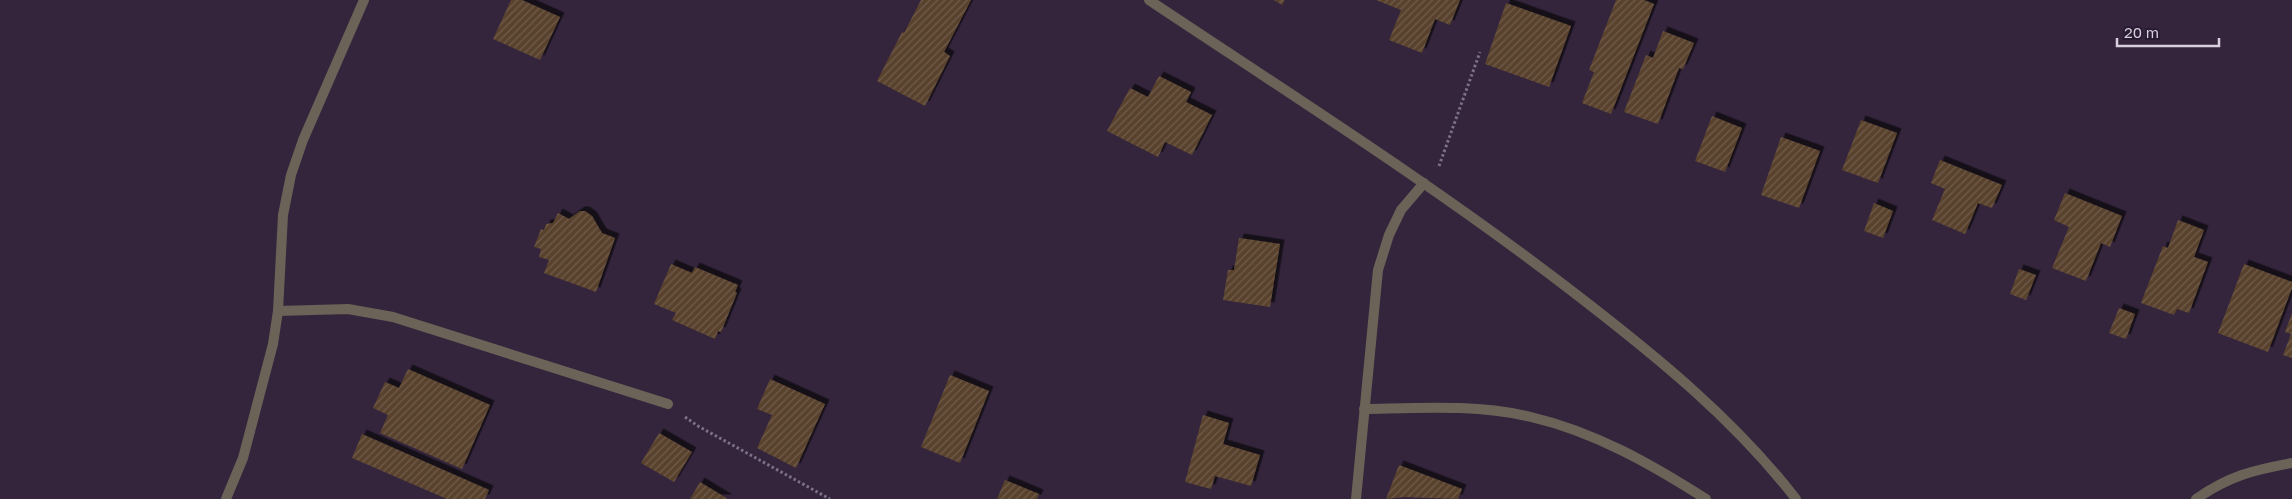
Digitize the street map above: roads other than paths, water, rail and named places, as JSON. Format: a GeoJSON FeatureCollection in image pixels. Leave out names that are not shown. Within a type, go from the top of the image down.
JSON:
{"type":"FeatureCollection","features":[{"type":"Feature","properties":{"kind":"street"},"geometry":{"type":"LineString","coordinates":[[226,499],[242,458],[272,344],[278,311],[283,214],[291,175],[303,140],[364,0]]}},
{"type":"Feature","properties":{"kind":"street"},"geometry":{"type":"LineString","coordinates":[[1149,0],[1424,183],[1512,244],[1633,338],[1717,410],[1796,499]]}},
{"type":"Feature","properties":{"kind":"street"},"geometry":{"type":"LineString","coordinates":[[1356,499],[1378,270],[1389,235],[1401,210],[1424,183]]}},
{"type":"Feature","properties":{"kind":"street"},"geometry":{"type":"LineString","coordinates":[[278,311],[348,309],[393,317],[668,404]]}},
{"type":"Feature","properties":{"kind":"street"},"geometry":{"type":"LineString","coordinates":[[1364,409],[1439,407],[1530,417],[1599,438],[1659,469],[1706,499]]}},
{"type":"Feature","properties":{"kind":"street"},"geometry":{"type":"LineString","coordinates":[[2196,499],[2210,489],[2250,470],[2292,463]]}}]}
